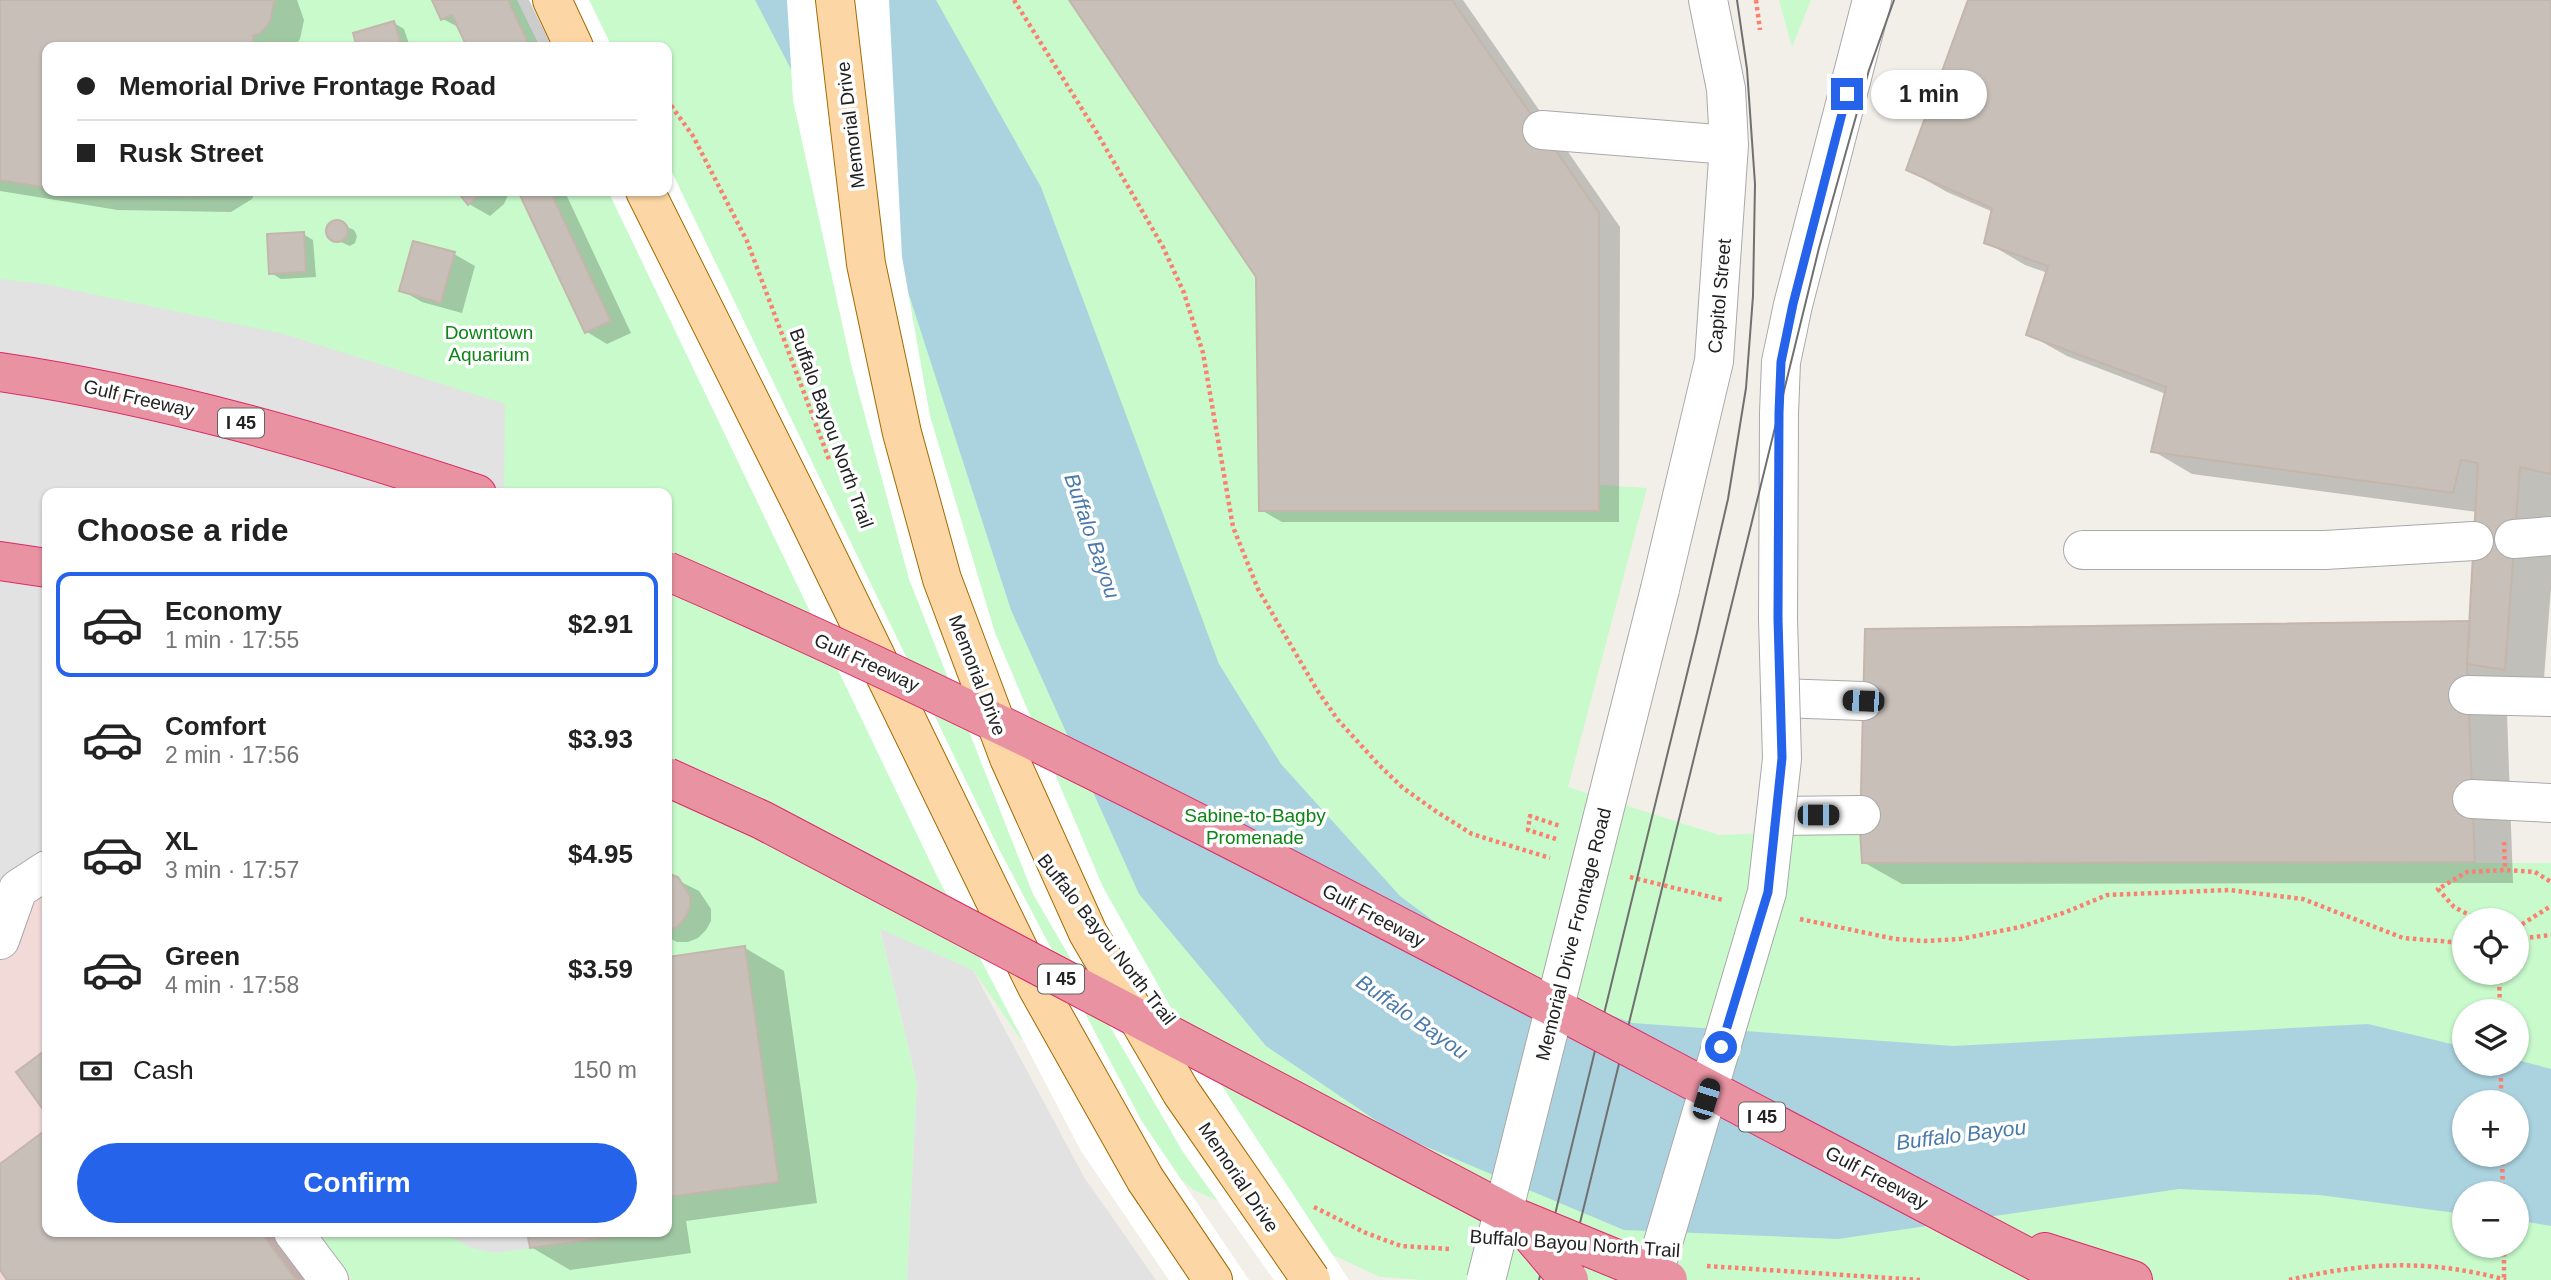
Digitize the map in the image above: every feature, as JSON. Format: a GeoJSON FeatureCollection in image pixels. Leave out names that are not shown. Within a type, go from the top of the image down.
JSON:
{"type":"FeatureCollection","features":[{"type":"Feature","properties":{"kind":"highway","name":"Gulf Freeway"},"geometry":{"type":"LineString","coordinates":[[0,372],[65,381],[169,403],[366,457],[459,488]]}},
{"type":"Feature","properties":{"kind":"highway"},"geometry":{"type":"LineString","coordinates":[[0,561],[42,567]]}},
{"type":"Feature","properties":{"kind":"highway","name":"Gulf Freeway"},"geometry":{"type":"LineString","coordinates":[[672,572],[1040,744],[1264,858],[2071,1280]]}},
{"type":"Feature","properties":{"kind":"highway","name":"I 45"},"geometry":{"type":"LineString","coordinates":[[672,780],[762,820],[1517,1218],[1667,1276]]}},
{"type":"Feature","properties":{"kind":"highway"},"geometry":{"type":"LineString","coordinates":[[1517,1218],[1569,1280]]}},
{"type":"Feature","properties":{"kind":"highway"},"geometry":{"type":"LineString","coordinates":[[1973,1228],[2133,1280]]}},
{"type":"Feature","properties":{"kind":"main road"},"geometry":{"type":"LineString","coordinates":[[552,0],[572,42]]}},
{"type":"Feature","properties":{"kind":"main road","name":"Memorial Drive"},"geometry":{"type":"LineString","coordinates":[[835,0],[866,264],[902,433],[947,591],[1009,758],[1088,933],[1181,1092],[1311,1280]]}},
{"type":"Feature","properties":{"kind":"main road"},"geometry":{"type":"LineString","coordinates":[[648,196],[1037,986],[1145,1179],[1213,1280]]}},
{"type":"Feature","properties":{"kind":"street","name":"Capitol Street"},"geometry":{"type":"LineString","coordinates":[[1660,589],[1714,361],[1729,145],[1726,89],[1708,0]]}},
{"type":"Feature","properties":{"kind":"street"},"geometry":{"type":"LineString","coordinates":[[1667,1276],[1768,892],[1782,758],[1778,619],[1781,362],[1793,304],[1872,0]]}},
{"type":"Feature","properties":{"kind":"street"},"geometry":{"type":"LineString","coordinates":[[1542,130],[1729,145]]}},
{"type":"Feature","properties":{"kind":"street"},"geometry":{"type":"LineString","coordinates":[[2082,550],[2325,550],[2473,541]]}},
{"type":"Feature","properties":{"kind":"street","name":"Memorial Drive Frontage Road"},"geometry":{"type":"LineString","coordinates":[[1486,1280],[1660,589]]}},
{"type":"Feature","properties":{"kind":"street"},"geometry":{"type":"LineString","coordinates":[[2468,695],[2551,697]]}},
{"type":"Feature","properties":{"kind":"street"},"geometry":{"type":"LineString","coordinates":[[1780,698],[1863,701]]}},
{"type":"Feature","properties":{"kind":"street"},"geometry":{"type":"LineString","coordinates":[[2472,800],[2551,803]]}},
{"type":"Feature","properties":{"kind":"street"},"geometry":{"type":"LineString","coordinates":[[1776,816],[1861,815]]}},
{"type":"Feature","properties":{"kind":"street"},"geometry":{"type":"LineString","coordinates":[[0,940],[18,889],[42,873]]}},
{"type":"Feature","properties":{"kind":"street"},"geometry":{"type":"LineString","coordinates":[[297,1237],[330,1280]]}},
{"type":"Feature","properties":{"kind":"path","name":"Buffalo Bayou North Trail"},"geometry":{"type":"LineString","coordinates":[[672,107],[693,136],[747,241],[833,470]]}},
{"type":"Feature","properties":{"kind":"path"},"geometry":{"type":"LineString","coordinates":[[2504,838],[2505,870]]}},
{"type":"Feature","properties":{"kind":"path"},"geometry":{"type":"LineString","coordinates":[[2456,908],[2438,889],[2467,872],[2505,870],[2535,873],[2551,882]]}},
{"type":"Feature","properties":{"kind":"path"},"geometry":{"type":"LineString","coordinates":[[2529,920],[2551,906]]}},
{"type":"Feature","properties":{"kind":"path"},"geometry":{"type":"LineString","coordinates":[[2529,937],[2551,934]]}},
{"type":"Feature","properties":{"kind":"path","name":"Buffalo Bayou North Trail"},"geometry":{"type":"LineString","coordinates":[[1308,1203],[1366,1233],[1401,1246],[1456,1250]]}},
{"type":"Feature","properties":{"kind":"path"},"geometry":{"type":"LineString","coordinates":[[2289,1280],[2328,1271],[2416,1264],[2473,1271],[2505,1280],[2504,1258]]}},
{"type":"Feature","properties":{"kind":"path","name":"Buffalo Bayou North Trail"},"geometry":{"type":"LineString","coordinates":[[1667,1276],[1920,1280]]}},
{"type":"Feature","properties":{"kind":"shaded area"},"geometry":{"type":"Polygon","coordinates":[[[0,279],[44,284],[284,334],[505,404],[504,488],[42,488],[42,850],[0,878],[0,279]]]}},
{"type":"Feature","properties":{"kind":"shaded area"},"geometry":{"type":"Polygon","coordinates":[[[0,664],[42,672],[42,1237],[320,1237],[352,1280],[0,1280],[0,664]]]}},
{"type":"Feature","properties":{"kind":"shaded area"},"geometry":{"type":"Polygon","coordinates":[[[880,929],[973,970],[1084,1177],[1156,1280],[907,1280],[917,1083],[880,929]]]}},
{"type":"Feature","properties":{"kind":"shaded area"},"geometry":{"type":"Polygon","coordinates":[[[450,1237],[528,1237],[530,1248],[495,1253],[472,1248],[450,1237]]]}},
{"type":"Feature","properties":{"kind":"green space","name":"Sabine-to-Bagby Promenade"},"geometry":{"type":"Polygon","coordinates":[[[0,0],[1069,0],[1599,510],[1600,485],[1647,488],[1568,787],[1719,835],[1860,830],[1862,863],[2551,863],[2551,1280],[1423,1280],[1380,1277],[1192,1189],[1019,1037],[973,970],[880,930],[917,1083],[907,1280],[352,1280],[320,1237],[672,1237],[672,488],[42,488],[42,512],[0,664],[0,0]]]}},
{"type":"Feature","properties":{"kind":"green space"},"geometry":{"type":"Polygon","coordinates":[[[1779,0],[1811,0],[1792,47],[1779,0]]]}},
{"type":"Feature","properties":{"kind":"water","name":"Buffalo Bayou"},"geometry":{"type":"Polygon","coordinates":[[[755,0],[936,0],[1041,187],[1219,664],[1281,764],[1400,896],[1507,976],[1632,1023],[1953,1046],[2368,1024],[2452,1044],[2452,1076],[2529,1076],[2529,1063],[2551,1069],[2551,1226],[2529,1222],[2529,1181],[2452,1181],[2452,1212],[2319,1195],[2179,1189],[1838,1239],[1624,1230],[1396,1134],[1266,1046],[1139,894],[1011,610],[910,298],[755,0]]]}},
{"type":"Feature","properties":{"kind":"pier"},"geometry":{"type":"Polygon","coordinates":[[[517,0],[589,0],[610,42],[538,42],[517,0]]]}},
{"type":"Feature","properties":{"kind":"pier"},"geometry":{"type":"Polygon","coordinates":[[[787,0],[889,0],[902,257],[930,416],[995,633],[1103,887],[1171,1008],[1349,1280],[1274,1280],[1183,1152],[1033,894],[909,579],[851,364],[793,100],[787,0]]]}},
{"type":"Feature","properties":{"kind":"pier"},"geometry":{"type":"Polygon","coordinates":[[[672,172],[999,849],[1141,1120],[1249,1280],[1169,1280],[1081,1151],[937,876],[610,196],[672,196],[672,172]]]}},
{"type":"Feature","properties":{"kind":"building"},"geometry":{"type":"Polygon","coordinates":[[[0,0],[274,0],[270,22],[261,33],[253,36],[253,42],[42,42],[42,187],[0,180],[0,0]]]}},
{"type":"Feature","properties":{"kind":"building"},"geometry":{"type":"Polygon","coordinates":[[[432,0],[508,0],[528,42],[465,42],[452,15],[441,20],[432,0]]]}},
{"type":"Feature","properties":{"kind":"building"},"geometry":{"type":"Polygon","coordinates":[[[1069,0],[1452,0],[1599,213],[1599,511],[1259,511],[1256,277],[1069,0]]]}},
{"type":"Feature","properties":{"kind":"building"},"geometry":{"type":"Polygon","coordinates":[[[1968,0],[2551,0],[2551,474],[2520,467],[2505,670],[2467,664],[2478,463],[2461,460],[2453,493],[2151,452],[2166,387],[2026,335],[2048,266],[1984,243],[1992,208],[1906,170],[1968,0]]]}},
{"type":"Feature","properties":{"kind":"building"},"geometry":{"type":"Polygon","coordinates":[[[394,21],[400,42],[356,42],[353,33],[394,21]]]}},
{"type":"Feature","properties":{"kind":"building"},"geometry":{"type":"Polygon","coordinates":[[[461,196],[478,196],[468,205],[461,196]]]}},
{"type":"Feature","properties":{"kind":"building"},"geometry":{"type":"Polygon","coordinates":[[[520,196],[552,196],[611,321],[585,333],[520,196]]]}},
{"type":"Feature","properties":{"kind":"building"},"geometry":{"type":"Polygon","coordinates":[[[337,220],[345,223],[348,231],[345,239],[337,242],[329,239],[326,231],[329,223],[337,220]]]}},
{"type":"Feature","properties":{"kind":"building"},"geometry":{"type":"Polygon","coordinates":[[[304,232],[306,272],[269,274],[267,234],[304,232]]]}},
{"type":"Feature","properties":{"kind":"building"},"geometry":{"type":"Polygon","coordinates":[[[413,241],[455,252],[441,303],[399,291],[413,241]]]}},
{"type":"Feature","properties":{"kind":"building"},"geometry":{"type":"Polygon","coordinates":[[[2470,621],[2467,664],[2475,862],[1862,863],[1860,830],[1865,629],[2470,621]]]}},
{"type":"Feature","properties":{"kind":"building"},"geometry":{"type":"Polygon","coordinates":[[[672,875],[678,877],[690,896],[690,908],[677,927],[672,929],[672,875]]]}},
{"type":"Feature","properties":{"kind":"building"},"geometry":{"type":"Polygon","coordinates":[[[745,946],[779,1182],[672,1196],[672,956],[745,946]]]}},
{"type":"Feature","properties":{"kind":"building"},"geometry":{"type":"Polygon","coordinates":[[[42,1053],[42,1108],[16,1072],[42,1053]]]}},
{"type":"Feature","properties":{"kind":"building"},"geometry":{"type":"Polygon","coordinates":[[[42,1133],[42,1237],[265,1237],[296,1280],[7,1280],[0,1270],[0,1164],[42,1133]]]}},
{"type":"Feature","properties":{"kind":"building"},"geometry":{"type":"Polygon","coordinates":[[[528,1237],[613,1237],[530,1248],[528,1237]]]}},
{"type":"Feature","properties":{"kind":"tram line"},"geometry":{"type":"LineString","coordinates":[[1539,1280],[1697,633],[1728,499],[1746,388],[1753,296],[1755,184],[1747,69],[1737,0]]}},
{"type":"Feature","properties":{"kind":"tram line"},"geometry":{"type":"LineString","coordinates":[[1566,1280],[1819,248],[1869,70],[1894,0]]}},
{"type":"Feature","properties":{"kind":"route"},"geometry":{"type":"LineString","coordinates":[[1721,1047],[1768,892],[1782,758],[1778,619],[1781,362],[1793,304],[1847,94]]}},
{"type":"Feature","properties":{"kind":"park label","name":"Downtown Aquarium"},"geometry":{"type":"Point","coordinates":[489,343]}}]}
